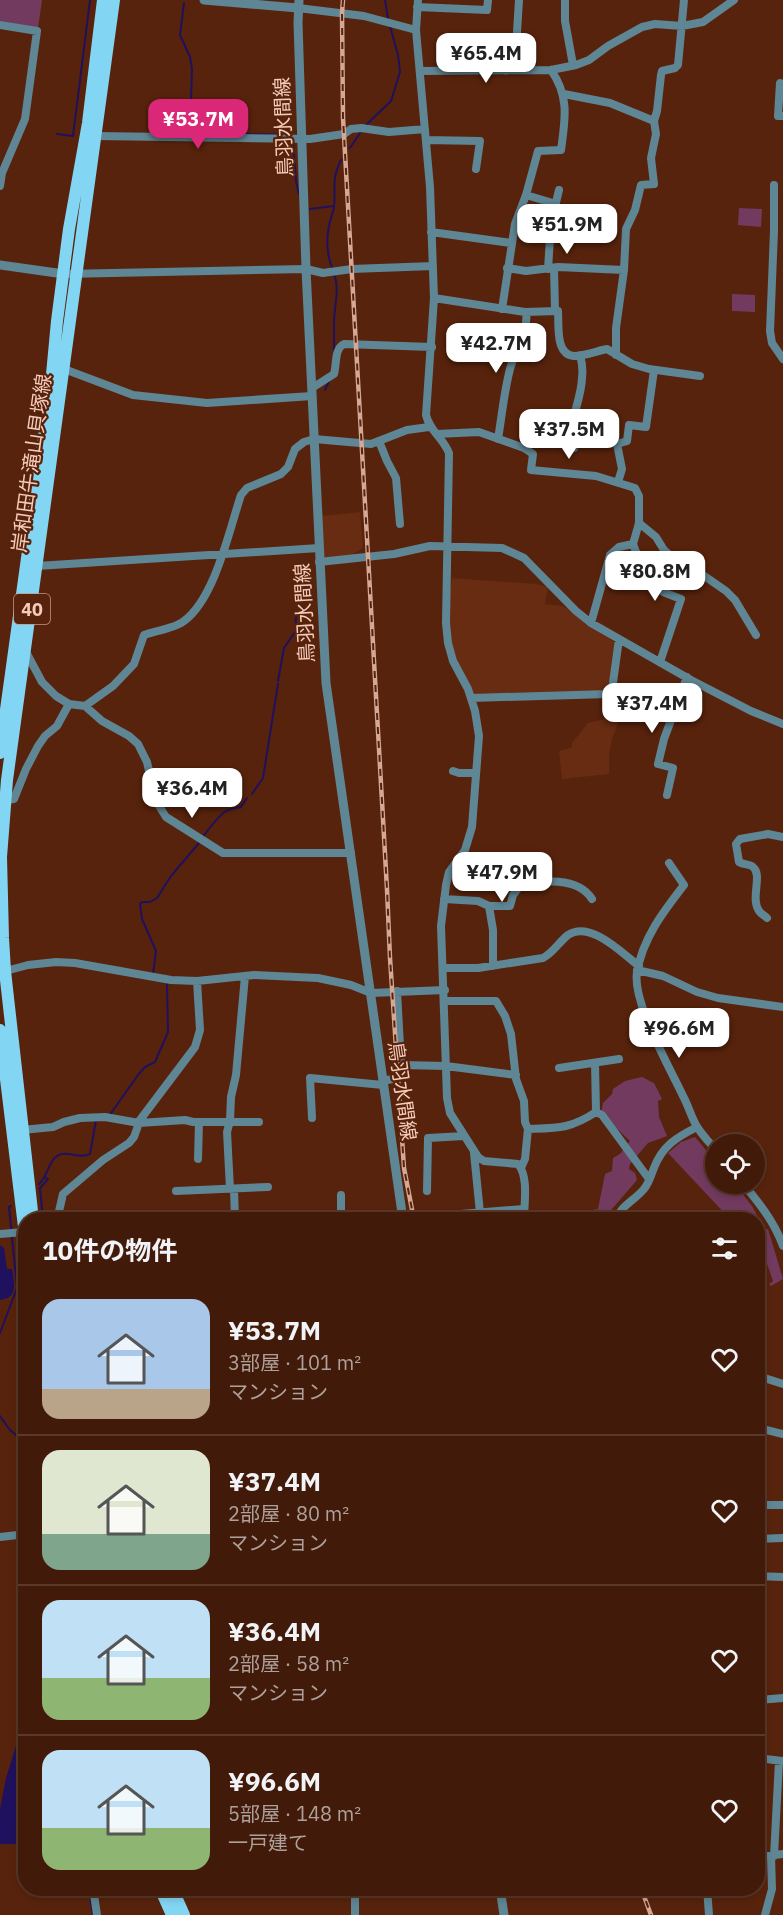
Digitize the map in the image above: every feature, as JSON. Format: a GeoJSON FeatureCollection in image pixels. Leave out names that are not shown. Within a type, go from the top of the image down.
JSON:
{"type":"FeatureCollection","features":[{"type":"Feature","properties":{"kind":"main road","name":"岸和田牛滝山貝塚線"},"geometry":{"type":"LineString","coordinates":[[0,753],[51,385],[63,274],[87,123],[103,0]]}},
{"type":"Feature","properties":{"kind":"main road","name":"岸和田牛滝山貝塚線"},"geometry":{"type":"LineString","coordinates":[[32,1212],[2,971],[1,855],[6,800],[114,0]]}},
{"type":"Feature","properties":{"kind":"main road"},"geometry":{"type":"LineString","coordinates":[[0,1030],[22,1212]]}},
{"type":"Feature","properties":{"kind":"main road"},"geometry":{"type":"LineString","coordinates":[[164,1896],[172,1915]]}},
{"type":"Feature","properties":{"kind":"main road"},"geometry":{"type":"LineString","coordinates":[[176,1896],[184,1915]]}},
{"type":"Feature","properties":{"kind":"street"},"geometry":{"type":"LineString","coordinates":[[204,0],[298,4],[364,16],[416,30]]}},
{"type":"Feature","properties":{"kind":"street"},"geometry":{"type":"LineString","coordinates":[[488,0],[487,10],[417,4],[416,30],[426,140],[434,298],[426,415],[429,427],[445,443],[449,453],[446,623],[448,643],[453,661],[476,711],[479,736],[472,827],[465,850],[449,872],[441,926],[448,1108],[474,1153],[484,1161],[513,1163],[518,1164],[521,1168]]}},
{"type":"Feature","properties":{"kind":"street"},"geometry":{"type":"LineString","coordinates":[[506,71],[506,53],[516,48],[519,0]]}},
{"type":"Feature","properties":{"kind":"street"},"geometry":{"type":"LineString","coordinates":[[565,0],[565,21],[573,65]]}},
{"type":"Feature","properties":{"kind":"street"},"geometry":{"type":"LineString","coordinates":[[616,355],[616,328],[624,270],[626,229],[635,210],[641,185],[654,184],[651,158],[656,134],[654,120],[662,71],[678,65],[684,0]]}},
{"type":"Feature","properties":{"kind":"street"},"geometry":{"type":"LineString","coordinates":[[420,71],[551,70],[589,60],[608,46],[642,27],[655,24],[682,26],[703,22],[734,0]]}},
{"type":"Feature","properties":{"kind":"street","name":"鳥羽水間線"},"geometry":{"type":"LineString","coordinates":[[298,4],[306,269],[326,683],[402,1212]]}},
{"type":"Feature","properties":{"kind":"street"},"geometry":{"type":"LineString","coordinates":[[0,25],[37,31],[25,119],[2,174],[0,186]]}},
{"type":"Feature","properties":{"kind":"street"},"geometry":{"type":"LineString","coordinates":[[502,309],[514,224],[526,195],[538,152],[561,150],[565,125],[564,94],[551,70]]}},
{"type":"Feature","properties":{"kind":"street"},"geometry":{"type":"LineString","coordinates":[[783,84],[780,83],[778,116],[783,116]]}},
{"type":"Feature","properties":{"kind":"street"},"geometry":{"type":"LineString","coordinates":[[564,94],[610,103],[654,120]]}},
{"type":"Feature","properties":{"kind":"street"},"geometry":{"type":"LineString","coordinates":[[96,136],[301,139],[329,137],[361,128],[389,132],[424,129]]}},
{"type":"Feature","properties":{"kind":"street"},"geometry":{"type":"LineString","coordinates":[[426,140],[480,141],[476,169]]}},
{"type":"Feature","properties":{"kind":"street"},"geometry":{"type":"LineString","coordinates":[[774,185],[770,331],[772,343],[783,359]]}},
{"type":"Feature","properties":{"kind":"street"},"geometry":{"type":"LineString","coordinates":[[559,190],[551,224],[551,269],[561,347],[566,354],[574,356],[607,350],[632,364],[654,370],[700,376]]}},
{"type":"Feature","properties":{"kind":"street"},"geometry":{"type":"LineString","coordinates":[[526,195],[556,204]]}},
{"type":"Feature","properties":{"kind":"street"},"geometry":{"type":"LineString","coordinates":[[431,232],[511,243]]}},
{"type":"Feature","properties":{"kind":"street"},"geometry":{"type":"LineString","coordinates":[[0,265],[63,274],[306,269],[322,273],[352,269],[433,266]]}},
{"type":"Feature","properties":{"kind":"street"},"geometry":{"type":"LineString","coordinates":[[507,268],[526,271],[624,270]]}},
{"type":"Feature","properties":{"kind":"street"},"geometry":{"type":"LineString","coordinates":[[434,298],[526,312],[555,311]]}},
{"type":"Feature","properties":{"kind":"street"},"geometry":{"type":"LineString","coordinates":[[498,438],[511,365],[528,323],[526,312]]}},
{"type":"Feature","properties":{"kind":"street"},"geometry":{"type":"LineString","coordinates":[[64,369],[133,395],[207,403],[312,392],[334,374],[338,350],[344,344],[432,347]]}},
{"type":"Feature","properties":{"kind":"street"},"geometry":{"type":"LineString","coordinates":[[574,448],[571,428],[582,380],[580,355]]}},
{"type":"Feature","properties":{"kind":"street"},"geometry":{"type":"LineString","coordinates":[[618,482],[621,469],[617,444],[627,441],[629,425],[646,428],[654,370]]}},
{"type":"Feature","properties":{"kind":"street"},"geometry":{"type":"LineString","coordinates":[[85,706],[113,686],[134,664],[144,635],[183,622],[193,612],[207,593],[241,495],[247,488],[281,474],[288,467],[295,449],[304,442],[314,439],[371,444],[407,430],[429,427]]}},
{"type":"Feature","properties":{"kind":"street"},"geometry":{"type":"LineString","coordinates":[[437,434],[479,432],[533,454],[531,470],[596,476],[635,488],[639,496],[639,523],[633,544],[636,552],[662,578],[663,592],[681,599],[660,662]]}},
{"type":"Feature","properties":{"kind":"street"},"geometry":{"type":"LineString","coordinates":[[380,441],[396,478],[400,524]]}},
{"type":"Feature","properties":{"kind":"street"},"geometry":{"type":"LineString","coordinates":[[639,523],[656,537],[664,550],[681,565],[700,573],[726,591],[735,600],[756,635]]}},
{"type":"Feature","properties":{"kind":"street"},"geometry":{"type":"LineString","coordinates":[[591,623],[610,555],[619,547],[633,544]]}},
{"type":"Feature","properties":{"kind":"street"},"geometry":{"type":"LineString","coordinates":[[320,562],[394,554],[430,546],[502,548],[515,552],[591,623],[751,711],[783,723]]}},
{"type":"Feature","properties":{"kind":"street"},"geometry":{"type":"LineString","coordinates":[[37,566],[319,548]]}},
{"type":"Feature","properties":{"kind":"street"},"geometry":{"type":"LineString","coordinates":[[471,698],[609,694],[612,690],[619,639]]}},
{"type":"Feature","properties":{"kind":"street"},"geometry":{"type":"LineString","coordinates":[[26,652],[42,682],[56,696],[69,704],[85,706],[102,721],[129,736],[138,744],[147,762],[156,801],[166,818],[223,854],[351,853]]}},
{"type":"Feature","properties":{"kind":"street"},"geometry":{"type":"LineString","coordinates":[[667,795],[673,768],[658,764],[664,739],[687,677]]}},
{"type":"Feature","properties":{"kind":"street"},"geometry":{"type":"LineString","coordinates":[[6,800],[14,799],[38,746],[45,736],[57,726],[69,704]]}},
{"type":"Feature","properties":{"kind":"street"},"geometry":{"type":"LineString","coordinates":[[453,771],[476,773]]}},
{"type":"Feature","properties":{"kind":"street"},"geometry":{"type":"LineString","coordinates":[[767,918],[757,906],[755,897],[758,875],[756,869],[751,865],[742,865],[736,844],[740,839],[749,837],[768,834],[780,837],[783,828]]}},
{"type":"Feature","properties":{"kind":"street"},"geometry":{"type":"LineString","coordinates":[[669,863],[684,885],[646,940],[636,975],[640,1000],[651,1031],[697,1127],[705,1137]]}},
{"type":"Feature","properties":{"kind":"street"},"geometry":{"type":"LineString","coordinates":[[444,899],[478,901],[489,906],[510,906],[513,895],[519,887],[543,882],[569,884],[588,893],[592,899]]}},
{"type":"Feature","properties":{"kind":"street"},"geometry":{"type":"LineString","coordinates":[[489,906],[493,930],[493,966]]}},
{"type":"Feature","properties":{"kind":"street"},"geometry":{"type":"LineString","coordinates":[[444,968],[478,968],[543,958],[567,936],[579,931],[596,934],[638,968],[663,976],[697,992],[718,998],[783,1007]]}},
{"type":"Feature","properties":{"kind":"street"},"geometry":{"type":"LineString","coordinates":[[2,971],[41,962],[56,962],[75,963],[171,981],[245,976],[318,978],[351,985],[371,993],[445,990]]}},
{"type":"Feature","properties":{"kind":"street"},"geometry":{"type":"LineString","coordinates":[[234,1212],[227,1132],[236,1075],[245,976]]}},
{"type":"Feature","properties":{"kind":"street"},"geometry":{"type":"LineString","coordinates":[[59,1212],[63,1194],[134,1137],[139,1123],[195,1047],[200,1030],[197,981]]}},
{"type":"Feature","properties":{"kind":"street"},"geometry":{"type":"LineString","coordinates":[[312,1118],[310,1078],[383,1083],[397,1078],[401,1065],[397,991]]}},
{"type":"Feature","properties":{"kind":"street"},"geometry":{"type":"LineString","coordinates":[[445,1001],[496,1001],[505,1016],[511,1034],[516,1075],[524,1101],[525,1122],[528,1129],[525,1159],[521,1168],[524,1209],[491,1212]]}},
{"type":"Feature","properties":{"kind":"street"},"geometry":{"type":"LineString","coordinates":[[560,1068],[619,1059]]}},
{"type":"Feature","properties":{"kind":"street"},"geometry":{"type":"LineString","coordinates":[[595,1063],[596,1112]]}},
{"type":"Feature","properties":{"kind":"street"},"geometry":{"type":"LineString","coordinates":[[401,1065],[446,1066],[516,1075]]}},
{"type":"Feature","properties":{"kind":"street"},"geometry":{"type":"LineString","coordinates":[[596,1112],[602,1115],[650,1179]]}},
{"type":"Feature","properties":{"kind":"street"},"geometry":{"type":"LineString","coordinates":[[528,1129],[566,1127],[596,1112]]}},
{"type":"Feature","properties":{"kind":"street"},"geometry":{"type":"LineString","coordinates":[[22,1130],[46,1129],[80,1118],[105,1117],[139,1123],[185,1120],[259,1122]]}},
{"type":"Feature","properties":{"kind":"street"},"geometry":{"type":"LineString","coordinates":[[198,1159],[199,1122]]}},
{"type":"Feature","properties":{"kind":"street"},"geometry":{"type":"LineString","coordinates":[[619,1212],[645,1188],[660,1154],[668,1144],[697,1127]]}},
{"type":"Feature","properties":{"kind":"street"},"geometry":{"type":"LineString","coordinates":[[427,1191],[428,1138],[464,1136]]}},
{"type":"Feature","properties":{"kind":"street"},"geometry":{"type":"LineString","coordinates":[[474,1153],[480,1212]]}},
{"type":"Feature","properties":{"kind":"street"},"geometry":{"type":"LineString","coordinates":[[176,1191],[268,1187]]}},
{"type":"Feature","properties":{"kind":"street"},"geometry":{"type":"LineString","coordinates":[[752,1194],[765,1212]]}},
{"type":"Feature","properties":{"kind":"street"},"geometry":{"type":"LineString","coordinates":[[340,1212],[341,1195]]}},
{"type":"Feature","properties":{"kind":"street"},"geometry":{"type":"LineString","coordinates":[[765,1212],[779,1234],[783,1246]]}},
{"type":"Feature","properties":{"kind":"street"},"geometry":{"type":"LineString","coordinates":[[0,1234],[18,1236]]}},
{"type":"Feature","properties":{"kind":"street"},"geometry":{"type":"LineString","coordinates":[[765,1379],[783,1384]]}},
{"type":"Feature","properties":{"kind":"street"},"geometry":{"type":"LineString","coordinates":[[765,1430],[783,1434]]}},
{"type":"Feature","properties":{"kind":"street"},"geometry":{"type":"LineString","coordinates":[[765,1505],[783,1505]]}},
{"type":"Feature","properties":{"kind":"street"},"geometry":{"type":"LineString","coordinates":[[0,1537],[18,1534]]}},
{"type":"Feature","properties":{"kind":"street"},"geometry":{"type":"LineString","coordinates":[[765,1539],[783,1538]]}},
{"type":"Feature","properties":{"kind":"street"},"geometry":{"type":"LineString","coordinates":[[765,1576],[783,1577]]}},
{"type":"Feature","properties":{"kind":"street"},"geometry":{"type":"LineString","coordinates":[[765,1699],[783,1698]]}},
{"type":"Feature","properties":{"kind":"street"},"geometry":{"type":"LineString","coordinates":[[765,1759],[781,1761],[776,1855],[772,1888],[765,1915]]}},
{"type":"Feature","properties":{"kind":"street"},"geometry":{"type":"LineString","coordinates":[[94,1896],[97,1915]]}},
{"type":"Feature","properties":{"kind":"street"},"geometry":{"type":"LineString","coordinates":[[355,1896],[356,1915]]}},
{"type":"Feature","properties":{"kind":"street"},"geometry":{"type":"LineString","coordinates":[[501,1896],[504,1915]]}},
{"type":"Feature","properties":{"kind":"street"},"geometry":{"type":"LineString","coordinates":[[708,1896],[709,1915]]}},
{"type":"Feature","properties":{"kind":"shaded area"},"geometry":{"type":"Polygon","coordinates":[[[0,0],[42,0],[38,28],[0,21],[0,0]]]}},
{"type":"Feature","properties":{"kind":"shaded area"},"geometry":{"type":"Polygon","coordinates":[[[739,208],[762,209],[761,227],[738,225],[739,208]]]}},
{"type":"Feature","properties":{"kind":"shaded area"},"geometry":{"type":"Polygon","coordinates":[[[732,294],[755,295],[755,312],[732,311],[732,294]]]}},
{"type":"Feature","properties":{"kind":"shaded area"},"geometry":{"type":"Polygon","coordinates":[[[360,512],[363,548],[349,557],[327,559],[323,556],[321,516],[360,512]]]}},
{"type":"Feature","properties":{"kind":"shaded area"},"geometry":{"type":"Polygon","coordinates":[[[452,578],[536,584],[548,587],[545,604],[562,606],[572,611],[586,624],[616,643],[609,690],[604,694],[471,698],[453,661],[446,623],[452,578]]]}},
{"type":"Feature","properties":{"kind":"shaded area"},"geometry":{"type":"Polygon","coordinates":[[[614,717],[620,718],[612,739],[609,774],[562,779],[559,751],[571,748],[572,743],[588,723],[614,717]]]}},
{"type":"Feature","properties":{"kind":"shaded area"},"geometry":{"type":"Polygon","coordinates":[[[642,1077],[654,1083],[662,1099],[658,1101],[659,1117],[667,1136],[648,1143],[630,1164],[629,1169],[635,1173],[637,1180],[610,1212],[581,1212],[598,1209],[605,1174],[612,1171],[613,1158],[620,1154],[630,1141],[601,1114],[603,1103],[612,1094],[613,1089],[625,1081],[642,1077]]]}},
{"type":"Feature","properties":{"kind":"shaded area"},"geometry":{"type":"Polygon","coordinates":[[[695,1137],[705,1149],[705,1192],[668,1153],[681,1142],[695,1137]]]}},
{"type":"Feature","properties":{"kind":"shaded area"},"geometry":{"type":"Polygon","coordinates":[[[707,1194],[743,1194],[755,1212],[723,1212],[707,1194]]]}},
{"type":"Feature","properties":{"kind":"shaded area"},"geometry":{"type":"Polygon","coordinates":[[[768,1229],[783,1279],[771,1286],[769,1284],[773,1281],[765,1258],[765,1230],[768,1229]]]}},
{"type":"Feature","properties":{"kind":"shaded area"},"geometry":{"type":"Polygon","coordinates":[[[0,1245],[4,1248],[7,1269],[12,1269],[14,1289],[10,1296],[0,1300],[0,1245]]]}},
{"type":"Feature","properties":{"kind":"shaded area"},"geometry":{"type":"Polygon","coordinates":[[[18,1739],[18,1845],[0,1844],[0,1809],[6,1778],[18,1739]]]}},
{"type":"Feature","properties":{"kind":"waterway"},"geometry":{"type":"LineString","coordinates":[[57,134],[73,136],[90,0]]}},
{"type":"Feature","properties":{"kind":"waterway"},"geometry":{"type":"LineString","coordinates":[[385,0],[388,19]]}},
{"type":"Feature","properties":{"kind":"waterway"},"geometry":{"type":"LineString","coordinates":[[184,3],[180,35],[190,57],[192,69],[191,99],[185,132],[188,134]]}},
{"type":"Feature","properties":{"kind":"waterway"},"geometry":{"type":"LineString","coordinates":[[366,125],[391,101],[400,72],[390,26]]}},
{"type":"Feature","properties":{"kind":"waterway"},"geometry":{"type":"LineString","coordinates":[[350,148],[362,130]]}},
{"type":"Feature","properties":{"kind":"waterway"},"geometry":{"type":"LineString","coordinates":[[232,134],[292,135]]}},
{"type":"Feature","properties":{"kind":"waterway"},"geometry":{"type":"LineString","coordinates":[[293,143],[299,194]]}},
{"type":"Feature","properties":{"kind":"waterway"},"geometry":{"type":"LineString","coordinates":[[333,269],[328,254],[328,236],[334,207],[335,178],[341,160]]}},
{"type":"Feature","properties":{"kind":"waterway"},"geometry":{"type":"LineString","coordinates":[[310,209],[334,206]]}},
{"type":"Feature","properties":{"kind":"waterway"},"geometry":{"type":"LineString","coordinates":[[334,274],[337,292],[334,352]]}},
{"type":"Feature","properties":{"kind":"waterway"},"geometry":{"type":"LineString","coordinates":[[325,390],[329,381]]}},
{"type":"Feature","properties":{"kind":"waterway"},"geometry":{"type":"LineString","coordinates":[[278,681],[284,648],[295,632],[296,617]]}},
{"type":"Feature","properties":{"kind":"waterway"},"geometry":{"type":"LineString","coordinates":[[252,794],[263,778],[278,684]]}},
{"type":"Feature","properties":{"kind":"waterway"},"geometry":{"type":"LineString","coordinates":[[202,838],[223,813],[229,809],[241,807],[247,798]]}},
{"type":"Feature","properties":{"kind":"waterway"},"geometry":{"type":"LineString","coordinates":[[153,974],[156,951],[142,919],[140,904],[157,898],[171,876],[199,843]]}},
{"type":"Feature","properties":{"kind":"waterway"},"geometry":{"type":"LineString","coordinates":[[109,1116],[138,1075],[145,1067],[155,1062],[168,1032],[167,984]]}},
{"type":"Feature","properties":{"kind":"waterway"},"geometry":{"type":"LineString","coordinates":[[39,1184],[51,1163],[58,1156],[90,1154],[96,1120]]}},
{"type":"Feature","properties":{"kind":"waterway"},"geometry":{"type":"LineString","coordinates":[[42,1212],[40,1188],[48,1179],[45,1177]]}},
{"type":"Feature","properties":{"kind":"waterway"},"geometry":{"type":"LineString","coordinates":[[0,1333],[17,1288],[9,1207],[11,1206]]}},
{"type":"Feature","properties":{"kind":"waterway"},"geometry":{"type":"LineString","coordinates":[[0,1416],[18,1436]]}},
{"type":"Feature","properties":{"kind":"waterway"},"geometry":{"type":"LineString","coordinates":[[90,1896],[93,1915]]}},
{"type":"Feature","properties":{"kind":"railway"},"geometry":{"type":"LineString","coordinates":[[343,0],[343,118],[390,958],[404,1168],[412,1212]]}},
{"type":"Feature","properties":{"kind":"railway"},"geometry":{"type":"LineString","coordinates":[[644,1896],[651,1915]]}}]}
